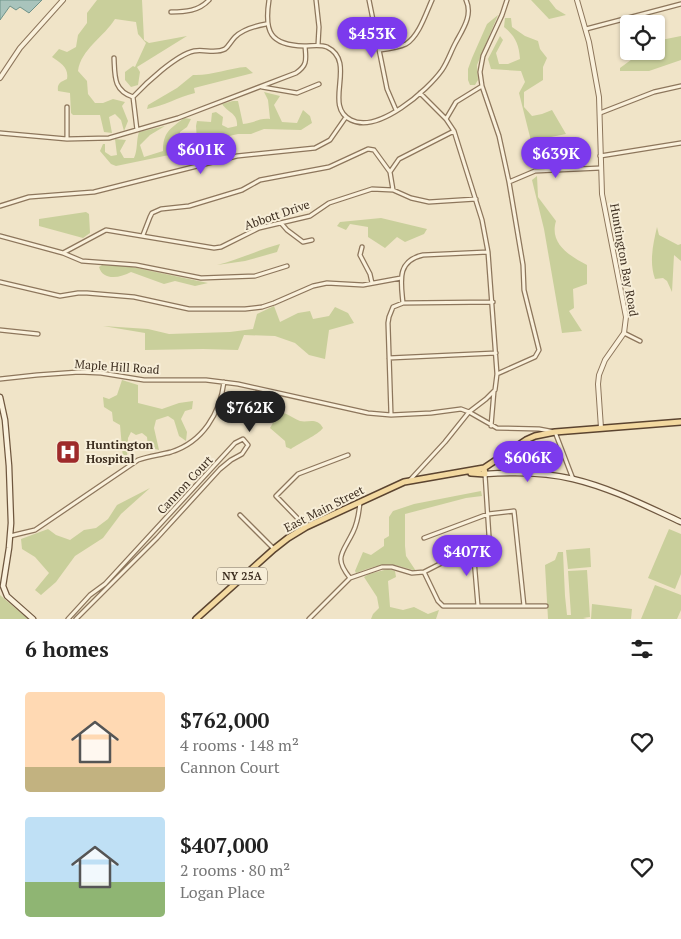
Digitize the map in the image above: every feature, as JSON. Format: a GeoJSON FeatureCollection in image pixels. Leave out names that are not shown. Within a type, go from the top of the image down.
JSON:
{"type":"FeatureCollection","features":[{"type":"Feature","properties":{"kind":"main road"},"geometry":{"type":"LineString","coordinates":[[0,397],[10,473],[10,536],[0,588]]}},
{"type":"Feature","properties":{"kind":"main road","name":"East Main Street"},"geometry":{"type":"LineString","coordinates":[[196,619],[288,538],[306,527],[410,480],[485,471],[526,440],[535,436],[555,432],[681,422]]}},
{"type":"Feature","properties":{"kind":"main road"},"geometry":{"type":"LineString","coordinates":[[485,471],[537,473],[573,478],[612,491],[681,522]]}},
{"type":"Feature","properties":{"kind":"main road"},"geometry":{"type":"LineString","coordinates":[[2,577],[2,593],[33,619]]}},
{"type":"Feature","properties":{"kind":"street"},"geometry":{"type":"LineString","coordinates":[[0,78],[20,48],[63,0]]}},
{"type":"Feature","properties":{"kind":"street"},"geometry":{"type":"LineString","coordinates":[[171,12],[195,10],[209,0]]}},
{"type":"Feature","properties":{"kind":"street"},"geometry":{"type":"LineString","coordinates":[[268,0],[266,24],[276,39],[281,43],[305,46],[318,45],[334,52],[339,59],[341,67],[340,105],[346,117],[352,121],[369,123],[407,105],[444,68],[468,15],[466,0]]}},
{"type":"Feature","properties":{"kind":"street"},"geometry":{"type":"LineString","coordinates":[[316,0],[318,45]]}},
{"type":"Feature","properties":{"kind":"street"},"geometry":{"type":"LineString","coordinates":[[369,0],[387,88],[396,110]]}},
{"type":"Feature","properties":{"kind":"street"},"geometry":{"type":"LineString","coordinates":[[379,50],[395,48],[407,43],[416,34],[432,0]]}},
{"type":"Feature","properties":{"kind":"street"},"geometry":{"type":"LineString","coordinates":[[497,374],[535,357],[538,350],[524,290],[523,265],[509,182],[499,136],[482,86],[480,72],[483,56],[507,0]]}},
{"type":"Feature","properties":{"kind":"street","name":"Huntington Bay Road"},"geometry":{"type":"LineString","coordinates":[[578,0],[586,29],[599,97],[602,194],[626,317],[624,333],[605,360],[598,375],[601,428]]}},
{"type":"Feature","properties":{"kind":"street"},"geometry":{"type":"LineString","coordinates":[[586,29],[681,4]]}},
{"type":"Feature","properties":{"kind":"street"},"geometry":{"type":"LineString","coordinates":[[133,97],[148,81],[186,54],[201,50],[219,51],[225,49],[240,32],[266,24]]}},
{"type":"Feature","properties":{"kind":"street"},"geometry":{"type":"LineString","coordinates":[[0,133],[67,139],[109,138],[178,118],[296,73],[304,68],[306,62],[305,46]]}},
{"type":"Feature","properties":{"kind":"street"},"geometry":{"type":"LineString","coordinates":[[114,58],[115,78],[118,88],[122,93],[133,97]]}},
{"type":"Feature","properties":{"kind":"street"},"geometry":{"type":"LineString","coordinates":[[261,87],[297,93],[319,84]]}},
{"type":"Feature","properties":{"kind":"street"},"geometry":{"type":"LineString","coordinates":[[446,119],[456,102],[482,86]]}},
{"type":"Feature","properties":{"kind":"street"},"geometry":{"type":"LineString","coordinates":[[600,113],[654,92],[681,86]]}},
{"type":"Feature","properties":{"kind":"street"},"geometry":{"type":"LineString","coordinates":[[420,92],[446,119],[454,131],[482,220],[488,252],[493,302],[497,374],[491,426]]}},
{"type":"Feature","properties":{"kind":"street"},"geometry":{"type":"LineString","coordinates":[[133,97],[137,130]]}},
{"type":"Feature","properties":{"kind":"street"},"geometry":{"type":"LineString","coordinates":[[67,107],[67,139]]}},
{"type":"Feature","properties":{"kind":"street"},"geometry":{"type":"LineString","coordinates":[[0,206],[29,197],[94,192],[237,156],[315,148],[330,140],[346,117]]}},
{"type":"Feature","properties":{"kind":"street"},"geometry":{"type":"LineString","coordinates":[[390,172],[399,159],[454,131]]}},
{"type":"Feature","properties":{"kind":"street"},"geometry":{"type":"LineString","coordinates":[[600,156],[681,143]]}},
{"type":"Feature","properties":{"kind":"street"},"geometry":{"type":"LineString","coordinates":[[143,236],[152,213],[161,209],[189,206],[242,190],[260,180],[321,169],[368,149],[374,150],[390,172],[393,190]]}},
{"type":"Feature","properties":{"kind":"street"},"geometry":{"type":"LineString","coordinates":[[509,182],[535,171],[601,168]]}},
{"type":"Feature","properties":{"kind":"street","name":"Abbott Drive"},"geometry":{"type":"LineString","coordinates":[[63,253],[106,230],[214,248],[221,247],[259,228],[310,216],[329,203],[372,189],[393,190],[411,198],[429,202],[476,198]]}},
{"type":"Feature","properties":{"kind":"street"},"geometry":{"type":"LineString","coordinates":[[281,223],[303,242],[312,240]]}},
{"type":"Feature","properties":{"kind":"street"},"geometry":{"type":"LineString","coordinates":[[0,236],[82,260],[136,265],[201,278],[255,276],[287,266]]}},
{"type":"Feature","properties":{"kind":"street"},"geometry":{"type":"LineString","coordinates":[[362,247],[360,255],[372,283]]}},
{"type":"Feature","properties":{"kind":"street"},"geometry":{"type":"LineString","coordinates":[[402,303],[401,278],[406,264],[418,256],[488,252]]}},
{"type":"Feature","properties":{"kind":"street"},"geometry":{"type":"LineString","coordinates":[[0,282],[60,296],[78,293],[134,297],[189,309],[245,309],[274,304],[313,286],[327,284],[351,285],[401,278]]}},
{"type":"Feature","properties":{"kind":"street"},"geometry":{"type":"LineString","coordinates":[[391,415],[388,317],[393,307],[402,303],[493,302]]}},
{"type":"Feature","properties":{"kind":"street"},"geometry":{"type":"LineString","coordinates":[[0,330],[38,334]]}},
{"type":"Feature","properties":{"kind":"street"},"geometry":{"type":"LineString","coordinates":[[624,333],[640,342]]}},
{"type":"Feature","properties":{"kind":"street"},"geometry":{"type":"LineString","coordinates":[[389,358],[496,353]]}},
{"type":"Feature","properties":{"kind":"street","name":"Maple Hill Road"},"geometry":{"type":"LineString","coordinates":[[0,379],[37,374],[79,372],[101,373],[144,380],[206,380],[224,382],[368,413],[391,415],[432,413],[461,409],[469,412]]}},
{"type":"Feature","properties":{"kind":"street"},"geometry":{"type":"LineString","coordinates":[[10,536],[35,530],[138,460],[146,456],[174,451],[194,440],[209,424],[216,412],[221,401],[224,382]]}},
{"type":"Feature","properties":{"kind":"street"},"geometry":{"type":"LineString","coordinates":[[410,480],[445,442],[469,412],[494,390]]}},
{"type":"Feature","properties":{"kind":"street"},"geometry":{"type":"LineString","coordinates":[[469,412],[491,426],[503,429],[539,429],[555,432],[573,478]]}},
{"type":"Feature","properties":{"kind":"street","name":"Cannon Court"},"geometry":{"type":"LineString","coordinates":[[68,619],[162,523],[235,443],[243,439],[248,445],[246,451],[220,469],[128,569],[76,619]]}},
{"type":"Feature","properties":{"kind":"street"},"geometry":{"type":"LineString","coordinates":[[306,527],[276,496],[298,474],[348,455]]}},
{"type":"Feature","properties":{"kind":"street"},"geometry":{"type":"LineString","coordinates":[[309,619],[350,578],[382,567],[392,567],[412,573],[424,572],[473,547],[489,536],[485,471]]}},
{"type":"Feature","properties":{"kind":"street"},"geometry":{"type":"LineString","coordinates":[[205,476],[209,481]]}},
{"type":"Feature","properties":{"kind":"street"},"geometry":{"type":"LineString","coordinates":[[350,578],[340,562],[341,554],[357,524],[360,502]]}},
{"type":"Feature","properties":{"kind":"street"},"geometry":{"type":"LineString","coordinates":[[424,538],[488,514],[514,511],[524,606]]}},
{"type":"Feature","properties":{"kind":"street"},"geometry":{"type":"LineString","coordinates":[[240,515],[274,549]]}},
{"type":"Feature","properties":{"kind":"street"},"geometry":{"type":"LineString","coordinates":[[162,523],[166,527]]}},
{"type":"Feature","properties":{"kind":"street"},"geometry":{"type":"LineString","coordinates":[[473,547],[478,606]]}},
{"type":"Feature","properties":{"kind":"street"},"geometry":{"type":"LineString","coordinates":[[123,564],[128,569]]}},
{"type":"Feature","properties":{"kind":"street"},"geometry":{"type":"LineString","coordinates":[[424,572],[443,606],[546,606]]}},
{"type":"Feature","properties":{"kind":"street"},"geometry":{"type":"LineString","coordinates":[[98,589],[102,593]]}},
{"type":"Feature","properties":{"kind":"street"},"geometry":{"type":"LineString","coordinates":[[76,611],[80,614]]}},
{"type":"Feature","properties":{"kind":"green space"},"geometry":{"type":"Polygon","coordinates":[[[97,0],[142,0],[144,40],[149,43],[187,36],[137,67],[140,72],[138,85],[131,87],[125,80],[125,72],[133,66],[135,67],[146,43],[138,34],[136,22],[115,19],[88,50],[80,63],[78,71],[87,81],[88,94],[95,103],[103,103],[113,99],[125,102],[122,106],[128,121],[124,131],[121,120],[115,114],[109,117],[112,133],[104,132],[100,115],[73,115],[71,113],[70,93],[58,91],[62,81],[67,79],[66,69],[52,57],[59,49],[67,52],[76,47],[78,35],[87,23],[87,13],[97,0]]]}},
{"type":"Feature","properties":{"kind":"green space"},"geometry":{"type":"Polygon","coordinates":[[[531,0],[549,0],[556,9],[566,15],[549,19],[531,0]]]}},
{"type":"Feature","properties":{"kind":"green space"},"geometry":{"type":"Polygon","coordinates":[[[498,15],[477,65],[478,80],[475,85],[470,85],[468,69],[472,58],[487,24],[498,15]]]}},
{"type":"Feature","properties":{"kind":"green space"},"geometry":{"type":"Polygon","coordinates":[[[505,18],[511,18],[512,27],[525,36],[538,41],[540,49],[547,58],[543,67],[543,80],[524,92],[524,107],[532,116],[552,110],[566,134],[531,141],[519,93],[525,82],[521,71],[491,69],[488,59],[500,36],[503,40],[496,53],[499,64],[508,64],[520,59],[516,41],[504,27],[505,18]]]}},
{"type":"Feature","properties":{"kind":"green space"},"geometry":{"type":"Polygon","coordinates":[[[681,36],[681,60],[649,71],[620,71],[620,68],[631,60],[665,60],[665,39],[681,36]]]}},
{"type":"Feature","properties":{"kind":"green space"},"geometry":{"type":"Polygon","coordinates":[[[246,67],[253,73],[194,88],[195,93],[147,109],[148,105],[177,88],[193,75],[246,67]]]}},
{"type":"Feature","properties":{"kind":"green space"},"geometry":{"type":"Polygon","coordinates":[[[264,92],[280,96],[274,105],[282,122],[297,123],[303,110],[310,116],[312,123],[301,130],[264,129],[251,134],[238,134],[207,141],[203,148],[116,166],[111,164],[100,151],[103,144],[105,144],[105,152],[111,156],[117,155],[115,139],[126,140],[120,151],[124,158],[134,158],[139,132],[165,126],[150,135],[140,145],[144,157],[163,151],[166,135],[171,128],[184,118],[191,119],[187,127],[180,132],[180,139],[187,142],[197,141],[197,121],[211,122],[212,113],[216,112],[223,117],[222,125],[228,128],[237,126],[236,118],[222,104],[233,101],[238,101],[243,124],[270,119],[268,100],[264,92]]]}},
{"type":"Feature","properties":{"kind":"green space"},"geometry":{"type":"Polygon","coordinates":[[[537,176],[538,197],[556,221],[555,229],[558,243],[574,258],[587,265],[587,284],[573,289],[574,308],[569,311],[582,331],[562,333],[544,229],[532,180],[537,176]]]}},
{"type":"Feature","properties":{"kind":"green space"},"geometry":{"type":"Polygon","coordinates":[[[86,212],[89,214],[90,233],[83,238],[39,226],[39,219],[86,212]]]}},
{"type":"Feature","properties":{"kind":"green space"},"geometry":{"type":"Polygon","coordinates":[[[381,218],[427,229],[424,234],[405,242],[397,237],[385,248],[368,237],[368,227],[350,224],[346,230],[337,226],[340,222],[381,218]]]}},
{"type":"Feature","properties":{"kind":"green space"},"geometry":{"type":"Polygon","coordinates":[[[657,227],[659,235],[678,245],[681,244],[681,261],[674,255],[672,292],[667,281],[663,278],[655,279],[653,273],[652,253],[657,227]]]}},
{"type":"Feature","properties":{"kind":"green space"},"geometry":{"type":"Polygon","coordinates":[[[280,244],[277,252],[245,261],[217,265],[264,249],[280,244]]]}},
{"type":"Feature","properties":{"kind":"green space"},"geometry":{"type":"Polygon","coordinates":[[[102,265],[127,266],[208,283],[195,286],[175,281],[164,284],[131,272],[122,276],[112,277],[104,275],[99,267],[102,265]]]}},
{"type":"Feature","properties":{"kind":"green space"},"geometry":{"type":"Polygon","coordinates":[[[274,306],[280,322],[298,313],[310,311],[313,319],[329,316],[335,307],[348,313],[354,323],[329,330],[325,359],[309,355],[295,343],[275,336],[244,335],[238,350],[145,350],[145,333],[103,326],[148,329],[169,334],[230,332],[253,329],[257,314],[274,306]]]}},
{"type":"Feature","properties":{"kind":"green space"},"geometry":{"type":"Polygon","coordinates":[[[122,380],[138,385],[138,403],[162,409],[179,403],[193,401],[192,409],[185,411],[181,419],[187,432],[186,441],[179,436],[174,420],[168,416],[156,420],[154,428],[159,450],[148,447],[147,437],[142,433],[136,435],[131,432],[128,438],[127,458],[123,459],[120,425],[113,421],[112,412],[104,407],[103,397],[109,399],[117,395],[122,380]]]}},
{"type":"Feature","properties":{"kind":"green space"},"geometry":{"type":"Polygon","coordinates":[[[284,413],[300,421],[318,423],[323,428],[291,449],[286,447],[285,441],[270,428],[274,421],[284,413]]]}},
{"type":"Feature","properties":{"kind":"green space"},"geometry":{"type":"Polygon","coordinates":[[[150,488],[121,514],[103,538],[75,556],[56,582],[41,595],[35,590],[49,573],[35,557],[22,549],[21,539],[48,529],[56,535],[70,540],[84,530],[96,528],[108,519],[117,505],[150,488]]]}},
{"type":"Feature","properties":{"kind":"green space"},"geometry":{"type":"Polygon","coordinates":[[[481,491],[482,496],[466,498],[405,514],[406,556],[416,571],[399,566],[386,565],[356,573],[355,571],[363,552],[371,555],[384,546],[384,539],[389,536],[389,517],[393,511],[414,504],[481,491]]]}},
{"type":"Feature","properties":{"kind":"green space"},"geometry":{"type":"Polygon","coordinates":[[[669,529],[681,534],[681,574],[675,589],[648,578],[669,529]]]}},
{"type":"Feature","properties":{"kind":"green space"},"geometry":{"type":"Polygon","coordinates":[[[590,548],[591,567],[568,569],[566,550],[590,548]]]}},
{"type":"Feature","properties":{"kind":"green space"},"geometry":{"type":"Polygon","coordinates":[[[558,552],[563,552],[567,615],[571,615],[568,571],[587,570],[590,617],[583,618],[587,619],[548,619],[545,565],[555,560],[558,552]]]}},
{"type":"Feature","properties":{"kind":"green space"},"geometry":{"type":"Polygon","coordinates":[[[388,569],[395,571],[396,577],[388,581],[390,607],[403,610],[414,607],[428,614],[439,610],[436,619],[371,619],[379,608],[377,597],[364,577],[388,569]]]}},
{"type":"Feature","properties":{"kind":"green space"},"geometry":{"type":"Polygon","coordinates":[[[655,585],[681,595],[681,610],[677,619],[641,619],[655,585]]]}},
{"type":"Feature","properties":{"kind":"green space"},"geometry":{"type":"Polygon","coordinates":[[[0,595],[28,619],[0,619],[0,595]]]}},
{"type":"Feature","properties":{"kind":"green space"},"geometry":{"type":"Polygon","coordinates":[[[592,604],[632,609],[631,619],[591,619],[592,604]]]}},
{"type":"Feature","properties":{"kind":"water"},"geometry":{"type":"Polygon","coordinates":[[[0,0],[42,0],[29,13],[20,7],[16,10],[10,6],[0,20],[0,0]]]}},
{"type":"Feature","properties":{"kind":"place","name":"Huntington Hospital"},"geometry":{"type":"Point","coordinates":[68,452]}}]}
